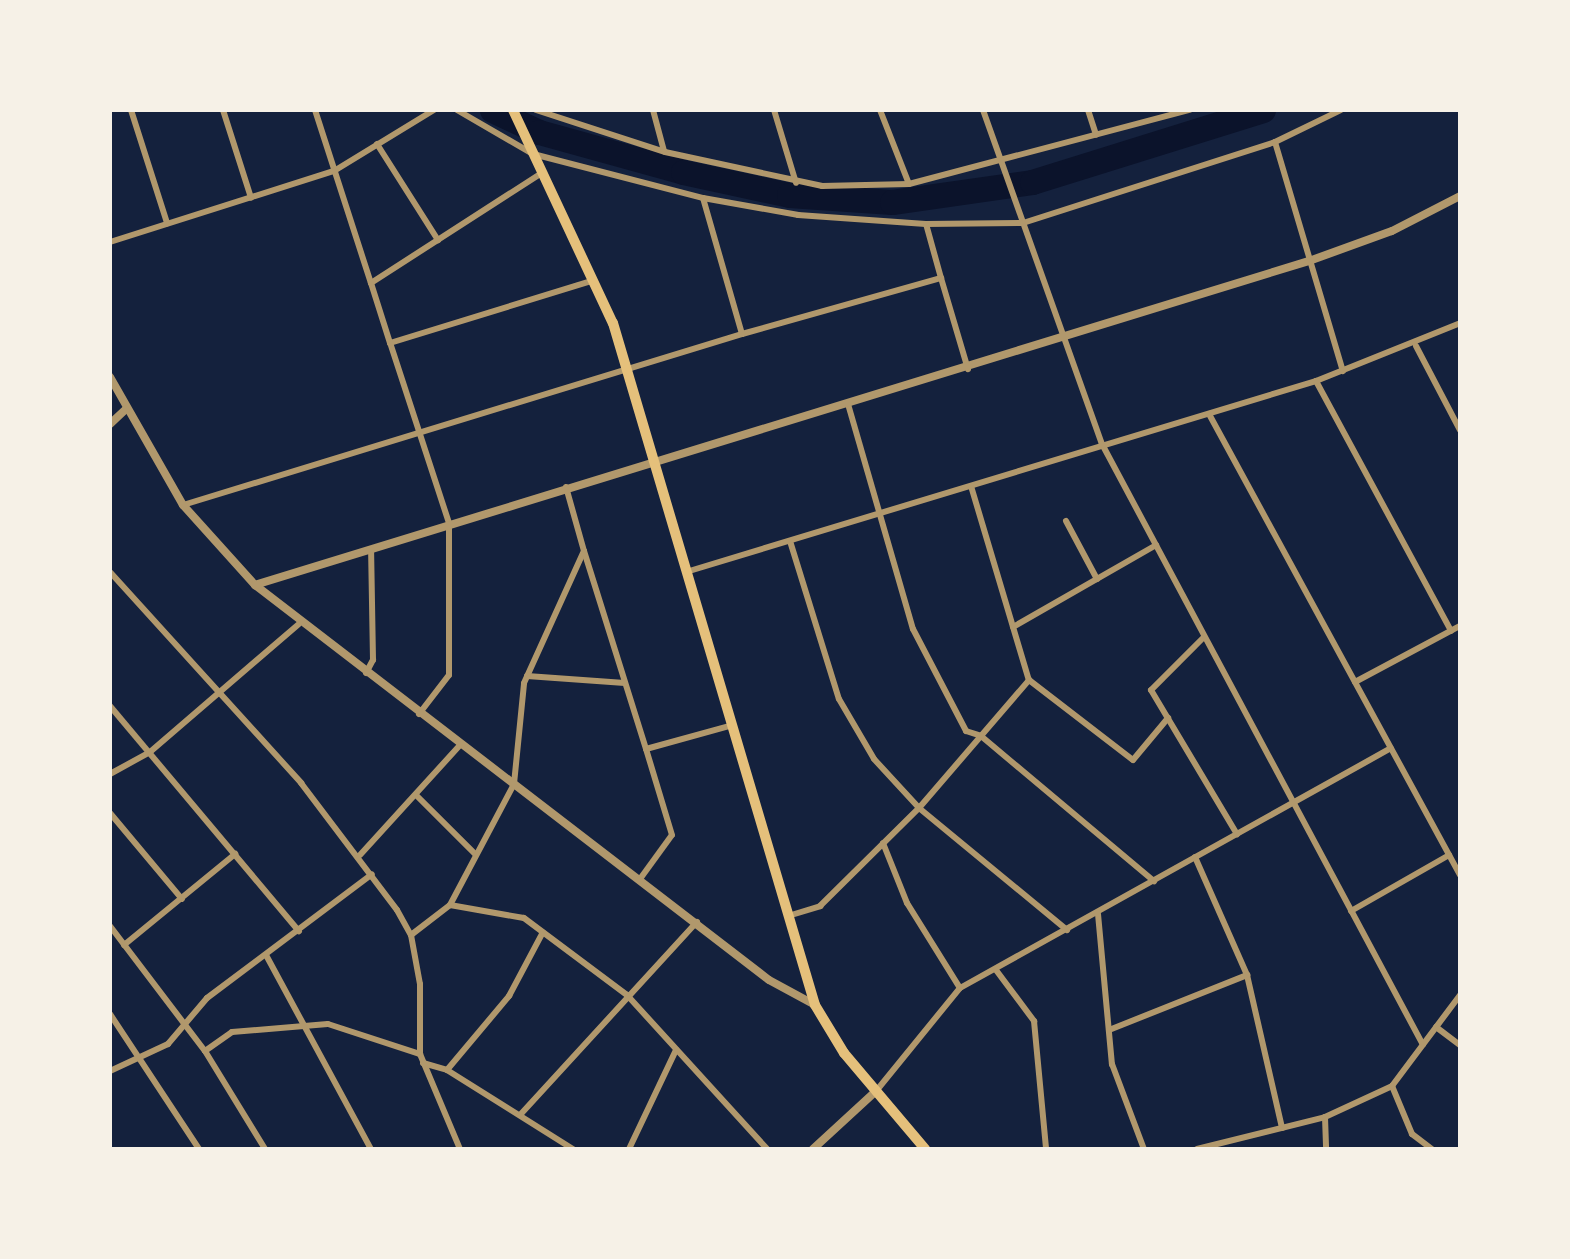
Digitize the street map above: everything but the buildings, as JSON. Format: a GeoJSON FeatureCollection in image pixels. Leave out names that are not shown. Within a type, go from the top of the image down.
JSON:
{"type":"FeatureCollection","features":[{"type":"Feature","properties":{"kind":"highway"},"geometry":{"type":"LineString","coordinates":[[513,110],[592,281],[628,370],[729,726],[814,1005],[876,1091],[925,1149]]}},
{"type":"Feature","properties":{"kind":"street"},"geometry":{"type":"LineString","coordinates":[[131,110],[167,223]]}},
{"type":"Feature","properties":{"kind":"street"},"geometry":{"type":"LineString","coordinates":[[222,110],[251,198]]}},
{"type":"Feature","properties":{"kind":"street"},"geometry":{"type":"LineString","coordinates":[[315,110],[449,524],[449,675],[419,714]]}},
{"type":"Feature","properties":{"kind":"street"},"geometry":{"type":"LineString","coordinates":[[110,242],[334,170],[434,110]]}},
{"type":"Feature","properties":{"kind":"street"},"geometry":{"type":"LineString","coordinates":[[457,110],[531,150],[703,198],[798,215],[926,224],[1023,224],[1274,142],[1341,110]]}},
{"type":"Feature","properties":{"kind":"street"},"geometry":{"type":"LineString","coordinates":[[536,110],[664,152],[796,183],[909,184],[1002,166],[1190,110]]}},
{"type":"Feature","properties":{"kind":"street"},"geometry":{"type":"LineString","coordinates":[[653,110],[664,152]]}},
{"type":"Feature","properties":{"kind":"street"},"geometry":{"type":"LineString","coordinates":[[774,110],[796,183]]}},
{"type":"Feature","properties":{"kind":"street"},"geometry":{"type":"LineString","coordinates":[[880,110],[909,184]]}},
{"type":"Feature","properties":{"kind":"street"},"geometry":{"type":"LineString","coordinates":[[983,110],[1102,444],[1423,1045]]}},
{"type":"Feature","properties":{"kind":"street"},"geometry":{"type":"LineString","coordinates":[[1088,110],[1096,136]]}},
{"type":"Feature","properties":{"kind":"street"},"geometry":{"type":"LineString","coordinates":[[1274,142],[1343,371]]}},
{"type":"Feature","properties":{"kind":"street"},"geometry":{"type":"LineString","coordinates":[[378,144],[438,240]]}},
{"type":"Feature","properties":{"kind":"street"},"geometry":{"type":"LineString","coordinates":[[371,282],[543,172]]}},
{"type":"Feature","properties":{"kind":"street"},"geometry":{"type":"LineString","coordinates":[[255,586],[1310,261],[1392,231],[1460,196]]}},
{"type":"Feature","properties":{"kind":"street"},"geometry":{"type":"LineString","coordinates":[[703,198],[742,334]]}},
{"type":"Feature","properties":{"kind":"street"},"geometry":{"type":"LineString","coordinates":[[926,224],[968,368]]}},
{"type":"Feature","properties":{"kind":"street"},"geometry":{"type":"LineString","coordinates":[[183,506],[742,334],[942,278]]}},
{"type":"Feature","properties":{"kind":"street"},"geometry":{"type":"LineString","coordinates":[[390,343],[592,281]]}},
{"type":"Feature","properties":{"kind":"street"},"geometry":{"type":"LineString","coordinates":[[686,572],[1316,381],[1416,346],[1460,323]]}},
{"type":"Feature","properties":{"kind":"street"},"geometry":{"type":"LineString","coordinates":[[1416,346],[1460,430]]}},
{"type":"Feature","properties":{"kind":"street"},"geometry":{"type":"LineString","coordinates":[[110,378],[183,506],[255,586],[299,624],[769,980],[814,1005]]}},
{"type":"Feature","properties":{"kind":"street"},"geometry":{"type":"LineString","coordinates":[[1316,381],[1451,631]]}},
{"type":"Feature","properties":{"kind":"street"},"geometry":{"type":"LineString","coordinates":[[848,404],[913,629],[966,732],[981,736],[1154,880]]}},
{"type":"Feature","properties":{"kind":"street"},"geometry":{"type":"LineString","coordinates":[[110,424],[125,410]]}},
{"type":"Feature","properties":{"kind":"street"},"geometry":{"type":"LineString","coordinates":[[1209,414],[1460,876]]}},
{"type":"Feature","properties":{"kind":"street"},"geometry":{"type":"LineString","coordinates":[[971,486],[1029,680],[1133,760],[1168,718]]}},
{"type":"Feature","properties":{"kind":"street"},"geometry":{"type":"LineString","coordinates":[[566,488],[672,836],[640,879]]}},
{"type":"Feature","properties":{"kind":"street"},"geometry":{"type":"LineString","coordinates":[[1066,521],[1097,579]]}},
{"type":"Feature","properties":{"kind":"street"},"geometry":{"type":"LineString","coordinates":[[790,541],[839,699],[874,759],[919,808],[1067,930]]}},
{"type":"Feature","properties":{"kind":"street"},"geometry":{"type":"LineString","coordinates":[[1014,628],[1156,545]]}},
{"type":"Feature","properties":{"kind":"street"},"geometry":{"type":"LineString","coordinates":[[366,674],[373,660],[371,548]]}},
{"type":"Feature","properties":{"kind":"street"},"geometry":{"type":"LineString","coordinates":[[411,935],[450,905],[514,784],[527,676],[584,551]]}},
{"type":"Feature","properties":{"kind":"street"},"geometry":{"type":"LineString","coordinates":[[110,572],[360,855],[411,935],[422,1058],[460,1149]]}},
{"type":"Feature","properties":{"kind":"street"},"geometry":{"type":"LineString","coordinates":[[110,774],[150,752],[299,624]]}},
{"type":"Feature","properties":{"kind":"street"},"geometry":{"type":"LineString","coordinates":[[1355,682],[1460,626]]}},
{"type":"Feature","properties":{"kind":"street"},"geometry":{"type":"LineString","coordinates":[[1204,638],[1151,690],[1237,834]]}},
{"type":"Feature","properties":{"kind":"street"},"geometry":{"type":"LineString","coordinates":[[527,676],[626,683]]}},
{"type":"Feature","properties":{"kind":"street"},"geometry":{"type":"LineString","coordinates":[[787,916],[820,906],[919,808],[1029,680]]}},
{"type":"Feature","properties":{"kind":"street"},"geometry":{"type":"LineString","coordinates":[[110,706],[300,931]]}},
{"type":"Feature","properties":{"kind":"street"},"geometry":{"type":"LineString","coordinates":[[646,749],[729,726]]}},
{"type":"Feature","properties":{"kind":"street"},"geometry":{"type":"LineString","coordinates":[[360,855],[418,796],[460,745]]}},
{"type":"Feature","properties":{"kind":"street"},"geometry":{"type":"LineString","coordinates":[[813,1149],[876,1091],[960,988],[1391,748]]}},
{"type":"Feature","properties":{"kind":"street"},"geometry":{"type":"LineString","coordinates":[[418,796],[474,854]]}},
{"type":"Feature","properties":{"kind":"street"},"geometry":{"type":"LineString","coordinates":[[110,813],[182,899]]}},
{"type":"Feature","properties":{"kind":"street"},"geometry":{"type":"LineString","coordinates":[[884,843],[907,903],[960,988]]}},
{"type":"Feature","properties":{"kind":"street"},"geometry":{"type":"LineString","coordinates":[[124,946],[235,854]]}},
{"type":"Feature","properties":{"kind":"street"},"geometry":{"type":"LineString","coordinates":[[1350,911],[1449,856]]}},
{"type":"Feature","properties":{"kind":"street"},"geometry":{"type":"LineString","coordinates":[[1196,858],[1247,975],[1282,1128]]}},
{"type":"Feature","properties":{"kind":"street"},"geometry":{"type":"LineString","coordinates":[[110,1070],[136,1060],[183,1028],[207,998],[372,874]]}},
{"type":"Feature","properties":{"kind":"street"},"geometry":{"type":"LineString","coordinates":[[450,905],[524,918],[626,995],[766,1149]]}},
{"type":"Feature","properties":{"kind":"street"},"geometry":{"type":"LineString","coordinates":[[1098,914],[1118,1089],[1144,1149]]}},
{"type":"Feature","properties":{"kind":"street"},"geometry":{"type":"LineString","coordinates":[[520,1115],[697,922]]}},
{"type":"Feature","properties":{"kind":"street"},"geometry":{"type":"LineString","coordinates":[[110,926],[183,1028],[205,1051],[266,1149]]}},
{"type":"Feature","properties":{"kind":"street"},"geometry":{"type":"LineString","coordinates":[[447,1070],[509,996],[542,932]]}},
{"type":"Feature","properties":{"kind":"street"},"geometry":{"type":"LineString","coordinates":[[266,955],[372,1149]]}},
{"type":"Feature","properties":{"kind":"street"},"geometry":{"type":"LineString","coordinates":[[996,970],[1034,1021],[1046,1149]]}},
{"type":"Feature","properties":{"kind":"street"},"geometry":{"type":"LineString","coordinates":[[1109,1030],[1247,975]]}},
{"type":"Feature","properties":{"kind":"street"},"geometry":{"type":"LineString","coordinates":[[1197,1149],[1325,1117],[1392,1086],[1460,995]]}},
{"type":"Feature","properties":{"kind":"street"},"geometry":{"type":"LineString","coordinates":[[110,1014],[136,1060],[199,1149]]}},
{"type":"Feature","properties":{"kind":"street"},"geometry":{"type":"LineString","coordinates":[[205,1051],[232,1032],[328,1024],[447,1070],[573,1149]]}},
{"type":"Feature","properties":{"kind":"street"},"geometry":{"type":"LineString","coordinates":[[1436,1027],[1460,1046]]}},
{"type":"Feature","properties":{"kind":"street"},"geometry":{"type":"LineString","coordinates":[[629,1149],[676,1050]]}},
{"type":"Feature","properties":{"kind":"street"},"geometry":{"type":"LineString","coordinates":[[1392,1086],[1412,1134],[1432,1149]]}},
{"type":"Feature","properties":{"kind":"street"},"geometry":{"type":"LineString","coordinates":[[1325,1117],[1326,1149]]}},
{"type":"Feature","properties":{"kind":"street"},"geometry":{"type":"LineString","coordinates":[[1244,1137],[1248,1149]]}},
{"type":"Feature","properties":{"kind":"waterway"},"geometry":{"type":"LineString","coordinates":[[492,110],[539,132],[683,172],[789,195],[892,202],[1032,182],[1263,110]]}}]}
